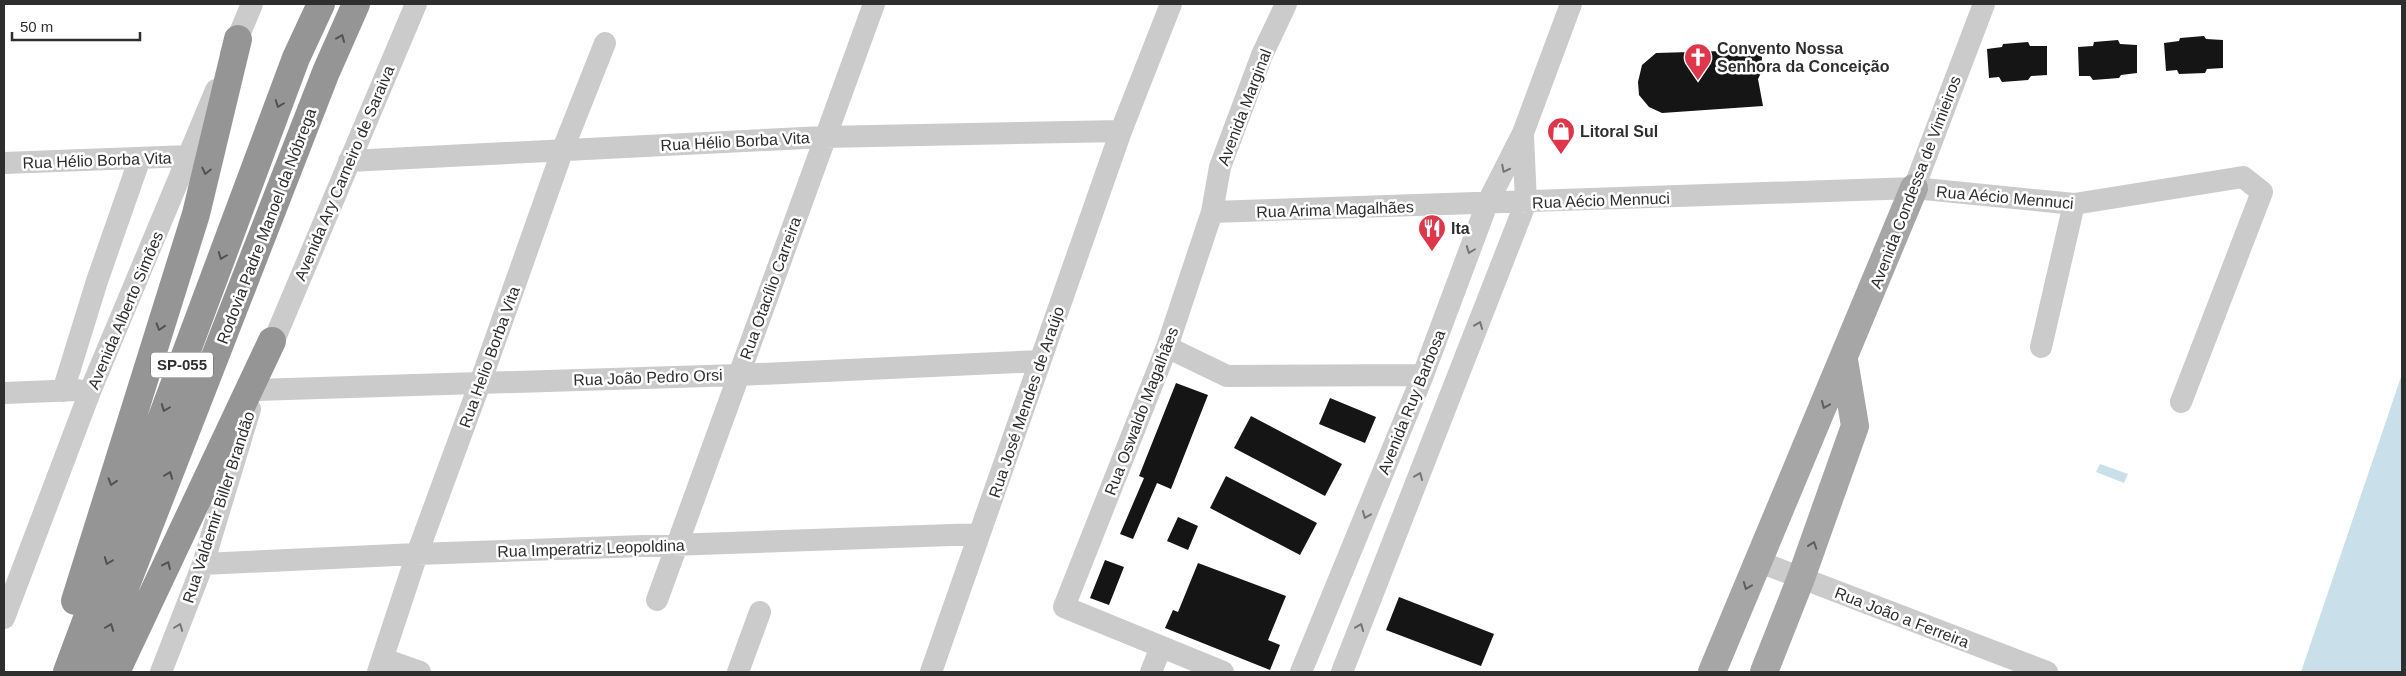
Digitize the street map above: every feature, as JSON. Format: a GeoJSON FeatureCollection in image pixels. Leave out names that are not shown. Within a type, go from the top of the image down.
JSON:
{"type":"FeatureCollection","features":[{"type":"Feature","properties":{"kind":"highway","name":"Rodovia Padre Manoel da Nóbrega"},"geometry":{"type":"LineString","coordinates":[[67,672],[296,58],[321,4]]}},
{"type":"Feature","properties":{"kind":"highway","name":"Rodovia Padre Manoel da Nóbrega"},"geometry":{"type":"LineString","coordinates":[[92,672],[326,72],[356,4]]}},
{"type":"Feature","properties":{"kind":"highway"},"geometry":{"type":"LineString","coordinates":[[55,672],[56,662],[196,214],[238,38]]}},
{"type":"Feature","properties":{"kind":"highway"},"geometry":{"type":"LineString","coordinates":[[116,672],[272,341]]}},
{"type":"Feature","properties":{"kind":"main road","name":"Avenida Condessa de Vimieiros"},"geometry":{"type":"LineString","coordinates":[[1712,672],[1757,561],[1844,360],[1914,188]]}},
{"type":"Feature","properties":{"kind":"main road"},"geometry":{"type":"LineString","coordinates":[[1764,672],[1801,578],[1855,426],[1844,360]]}},
{"type":"Feature","properties":{"kind":"street","name":"Avenida Alberto Simões"},"geometry":{"type":"LineString","coordinates":[[4,618],[12,571],[91,390],[252,4]]}},
{"type":"Feature","properties":{"kind":"street","name":"Avenida Ary Carneiro de Saraiva"},"geometry":{"type":"LineString","coordinates":[[272,341],[416,4]]}},
{"type":"Feature","properties":{"kind":"street","name":"Rua Otacílio Carreira"},"geometry":{"type":"LineString","coordinates":[[656,600],[874,4]]}},
{"type":"Feature","properties":{"kind":"street","name":"Rua José Mendes de Araújo"},"geometry":{"type":"LineString","coordinates":[[931,672],[1121,131],[1171,4]]}},
{"type":"Feature","properties":{"kind":"street","name":"Avenida Marginal"},"geometry":{"type":"LineString","coordinates":[[1212,212],[1220,167],[1262,55],[1286,4]]}},
{"type":"Feature","properties":{"kind":"street","name":"Avenida Ruy Barbosa"},"geometry":{"type":"LineString","coordinates":[[1301,672],[1423,374],[1487,204],[1523,133],[1571,4]]}},
{"type":"Feature","properties":{"kind":"street","name":"Avenida Condessa de Vimieiros"},"geometry":{"type":"LineString","coordinates":[[1914,188],[1984,4]]}},
{"type":"Feature","properties":{"kind":"street","name":"Rua Helio Borba Vita"},"geometry":{"type":"LineString","coordinates":[[380,666],[417,554],[480,383],[562,149],[606,43]]}},
{"type":"Feature","properties":{"kind":"street","name":"Rua Hélio Borba Vita"},"geometry":{"type":"LineString","coordinates":[[349,161],[824,137],[1121,131]]}},
{"type":"Feature","properties":{"kind":"street","name":"Avenida Ruy Barbosa"},"geometry":{"type":"LineString","coordinates":[[1342,672],[1526,202],[1523,133]]}},
{"type":"Feature","properties":{"kind":"street","name":"Rua Hélio Borba Vita"},"geometry":{"type":"LineString","coordinates":[[4,163],[189,156]]}},
{"type":"Feature","properties":{"kind":"street"},"geometry":{"type":"LineString","coordinates":[[63,391],[97,281],[140,158]]}},
{"type":"Feature","properties":{"kind":"street","name":"Rua Aécio Mennuci"},"geometry":{"type":"LineString","coordinates":[[1487,204],[1914,188],[2074,204],[2243,177],[2262,192],[2181,402]]}},
{"type":"Feature","properties":{"kind":"street","name":"Rua Arima Magalhães"},"geometry":{"type":"LineString","coordinates":[[1212,212],[1487,204]]}},
{"type":"Feature","properties":{"kind":"street"},"geometry":{"type":"LineString","coordinates":[[2041,348],[2074,204]]}},
{"type":"Feature","properties":{"kind":"street","name":"Rua Oswaldo Magalhães"},"geometry":{"type":"LineString","coordinates":[[1161,647],[1064,607],[1167,347],[1212,212]]}},
{"type":"Feature","properties":{"kind":"street","name":"Rua Valdemir Biller Brandão"},"geometry":{"type":"LineString","coordinates":[[161,672],[203,564],[272,341]]}},
{"type":"Feature","properties":{"kind":"street"},"geometry":{"type":"LineString","coordinates":[[1167,347],[1227,376],[1423,374]]}},
{"type":"Feature","properties":{"kind":"street","name":"Rua João Pedro Orsi"},"geometry":{"type":"LineString","coordinates":[[256,390],[739,375],[1040,362]]}},
{"type":"Feature","properties":{"kind":"street"},"geometry":{"type":"LineString","coordinates":[[4,393],[91,390]]}},
{"type":"Feature","properties":{"kind":"street","name":"Rua Imperatriz Leopoldina"},"geometry":{"type":"LineString","coordinates":[[203,564],[417,554],[979,534]]}},
{"type":"Feature","properties":{"kind":"street","name":"Rua João a Ferreira"},"geometry":{"type":"LineString","coordinates":[[1757,561],[2047,672]]}},
{"type":"Feature","properties":{"kind":"street"},"geometry":{"type":"LineString","coordinates":[[738,672],[760,612]]}},
{"type":"Feature","properties":{"kind":"street"},"geometry":{"type":"LineString","coordinates":[[1151,672],[1161,647],[1223,672]]}},
{"type":"Feature","properties":{"kind":"street"},"geometry":{"type":"LineString","coordinates":[[380,666],[420,672]]}},
{"type":"Feature","properties":{"kind":"water"},"geometry":{"type":"Polygon","coordinates":[[[2402,374],[2402,672],[2301,672],[2402,374]]]}},
{"type":"Feature","properties":{"kind":"water"},"geometry":{"type":"Polygon","coordinates":[[[2100,464],[2128,474],[2124,483],[2096,472],[2100,464]]]}},
{"type":"Feature","properties":{"kind":"building"},"geometry":{"type":"Polygon","coordinates":[[[2204,36],[2206,39],[2223,40],[2223,68],[2207,69],[2205,73],[2179,74],[2177,70],[2166,71],[2164,43],[2179,41],[2180,38],[2204,36]]]}},
{"type":"Feature","properties":{"kind":"building"},"geometry":{"type":"Polygon","coordinates":[[[2118,40],[2120,44],[2137,45],[2137,73],[2121,75],[2119,78],[2093,80],[2090,76],[2079,76],[2078,47],[2093,46],[2094,42],[2118,40]]]}},
{"type":"Feature","properties":{"kind":"building"},"geometry":{"type":"Polygon","coordinates":[[[2028,42],[2030,46],[2047,46],[2047,75],[2031,76],[2028,80],[2002,82],[1999,77],[1989,78],[1987,49],[2002,47],[2003,44],[2028,42]]]}},
{"type":"Feature","properties":{"kind":"building","name":"Convento Nossa Senhora da Conceição"},"geometry":{"type":"Polygon","coordinates":[[[1756,50],[1762,57],[1761,73],[1758,79],[1763,106],[1662,113],[1649,107],[1639,95],[1638,82],[1642,65],[1656,53],[1756,50]]]}},
{"type":"Feature","properties":{"kind":"building"},"geometry":{"type":"Polygon","coordinates":[[[1176,383],[1208,395],[1171,489],[1157,483],[1133,539],[1120,534],[1144,478],[1139,476],[1176,383]]]}},
{"type":"Feature","properties":{"kind":"building"},"geometry":{"type":"Polygon","coordinates":[[[1330,398],[1376,417],[1365,443],[1319,424],[1330,398]]]}},
{"type":"Feature","properties":{"kind":"building"},"geometry":{"type":"Polygon","coordinates":[[[1251,416],[1342,464],[1325,496],[1234,448],[1251,416]]]}},
{"type":"Feature","properties":{"kind":"building"},"geometry":{"type":"Polygon","coordinates":[[[1226,476],[1317,523],[1300,555],[1210,508],[1226,476]]]}},
{"type":"Feature","properties":{"kind":"building"},"geometry":{"type":"Polygon","coordinates":[[[1178,517],[1198,526],[1188,550],[1167,541],[1178,517]]]}},
{"type":"Feature","properties":{"kind":"building"},"geometry":{"type":"Polygon","coordinates":[[[1105,560],[1124,567],[1109,605],[1090,598],[1105,560]]]}},
{"type":"Feature","properties":{"kind":"building"},"geometry":{"type":"Polygon","coordinates":[[[1198,563],[1286,596],[1268,640],[1280,645],[1270,670],[1165,628],[1173,610],[1178,612],[1198,563]]]}},
{"type":"Feature","properties":{"kind":"building"},"geometry":{"type":"Polygon","coordinates":[[[1399,597],[1494,634],[1481,666],[1386,630],[1399,597]]]}},
{"type":"Feature","properties":{"kind":"place","name":"Convento Nossa Senhora da Conceição"},"geometry":{"type":"Point","coordinates":[1698,81]}},
{"type":"Feature","properties":{"kind":"place","name":"Litoral Sul"},"geometry":{"type":"Point","coordinates":[1561,155]}},
{"type":"Feature","properties":{"kind":"place","name":"Ita"},"geometry":{"type":"Point","coordinates":[1432,252]}}]}
